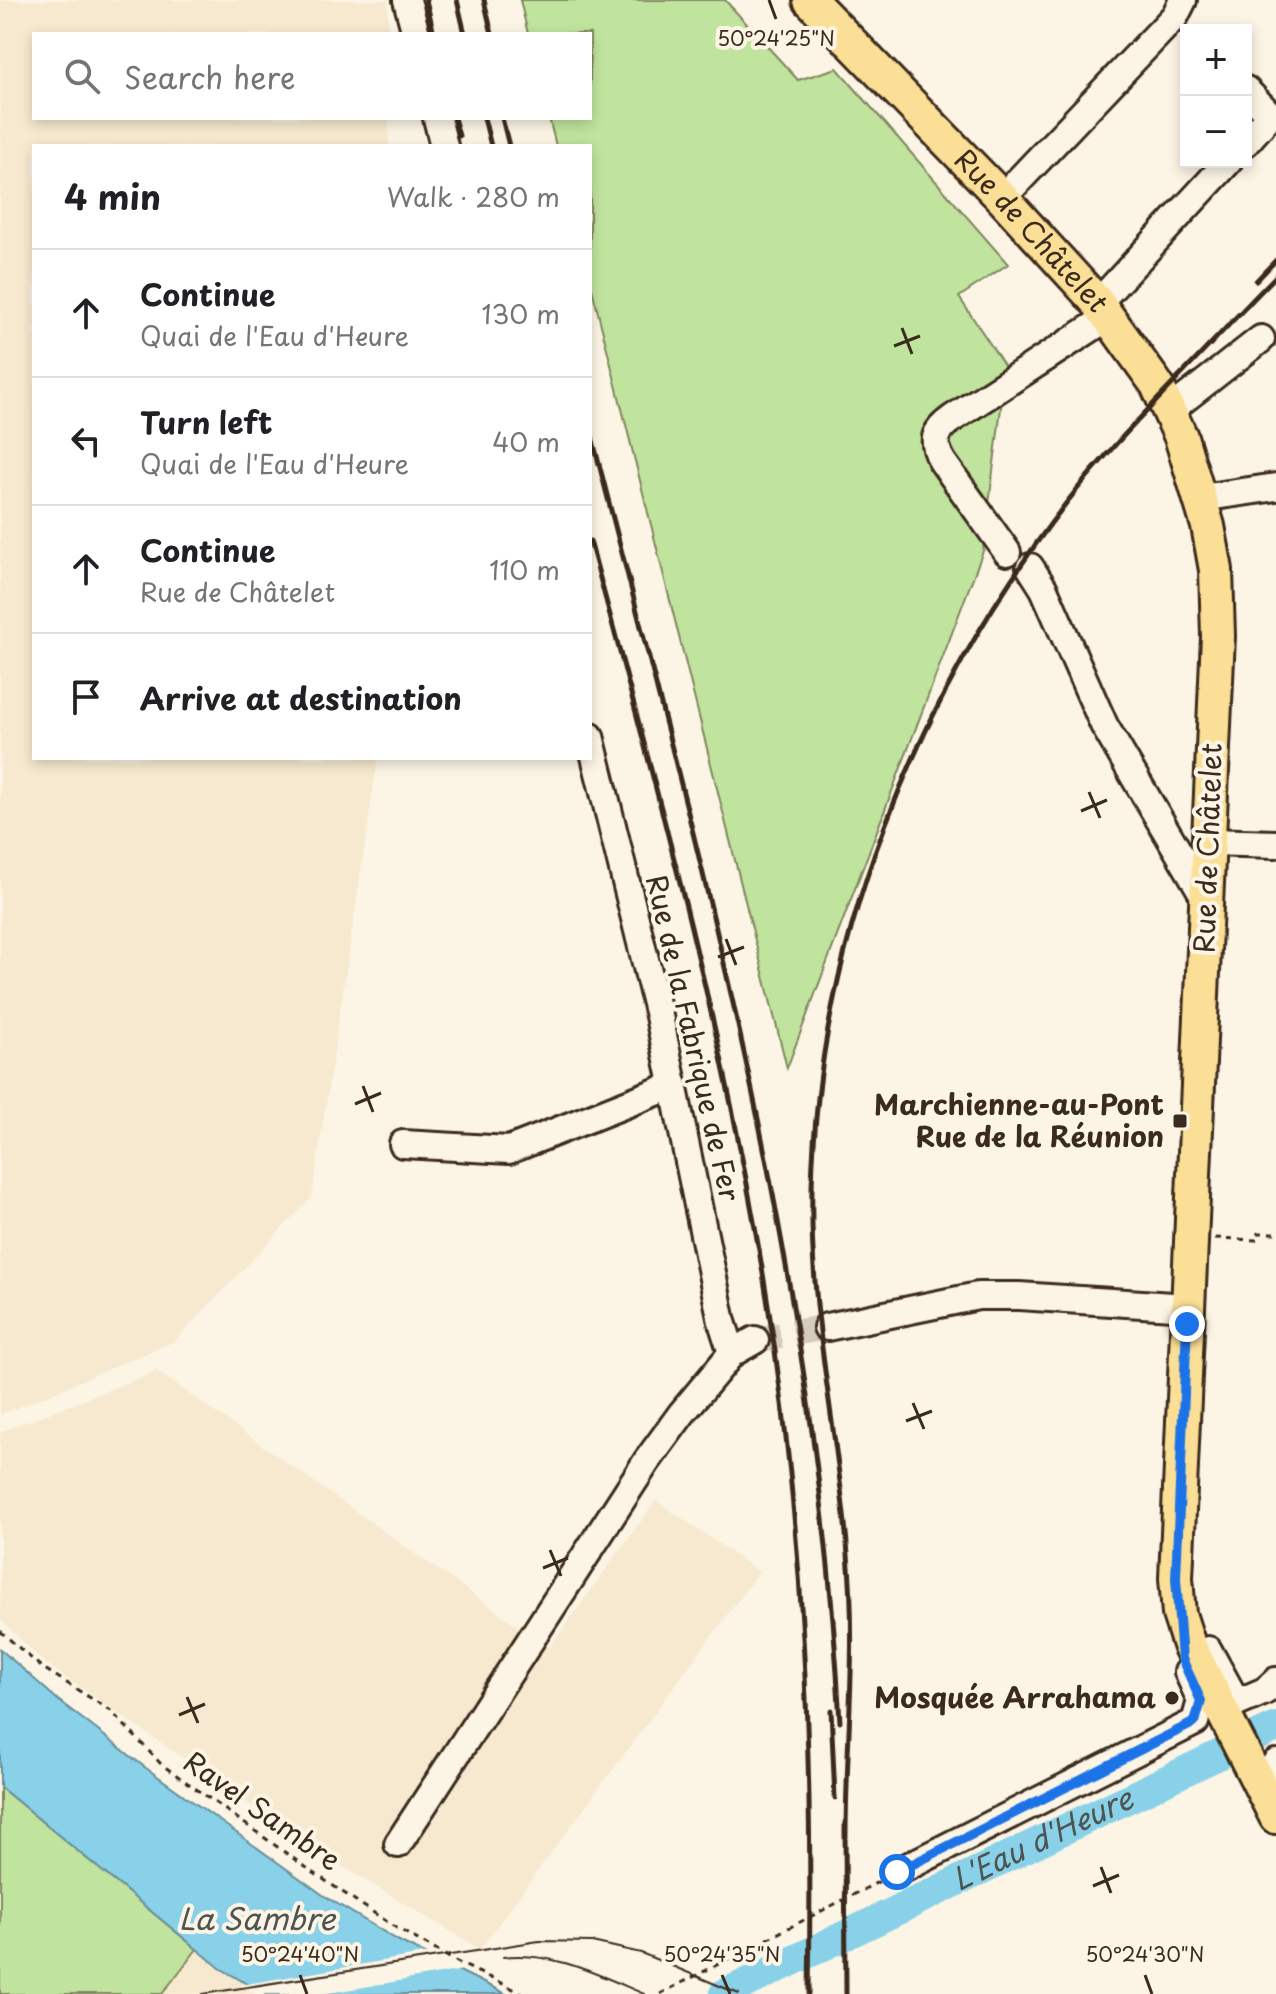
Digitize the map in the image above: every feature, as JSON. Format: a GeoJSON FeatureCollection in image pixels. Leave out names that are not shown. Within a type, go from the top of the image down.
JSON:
{"type":"FeatureCollection","features":[{"type":"Feature","properties":{"kind":"main road","name":"Rue de Châtelet"},"geometry":{"type":"LineString","coordinates":[[810,0],[1002,198],[1103,310],[1157,385],[1181,437],[1201,498],[1216,570],[1218,636],[1176,1578],[1179,1614],[1196,1662],[1267,1767],[1276,1817]]}},
{"type":"Feature","properties":{"kind":"street"},"geometry":{"type":"LineString","coordinates":[[407,0],[415,32]]}},
{"type":"Feature","properties":{"kind":"street"},"geometry":{"type":"LineString","coordinates":[[1002,198],[1182,15]]}},
{"type":"Feature","properties":{"kind":"street"},"geometry":{"type":"LineString","coordinates":[[1252,96],[1270,115],[1252,135]]}},
{"type":"Feature","properties":{"kind":"street"},"geometry":{"type":"LineString","coordinates":[[438,120],[444,144]]}},
{"type":"Feature","properties":{"kind":"street"},"geometry":{"type":"LineString","coordinates":[[1007,552],[936,450],[935,437],[941,426],[1103,310],[1223,168]]}},
{"type":"Feature","properties":{"kind":"street"},"geometry":{"type":"LineString","coordinates":[[1169,411],[1261,339]]}},
{"type":"Feature","properties":{"kind":"street"},"geometry":{"type":"LineString","coordinates":[[1201,498],[1276,487]]}},
{"type":"Feature","properties":{"kind":"street"},"geometry":{"type":"LineString","coordinates":[[1030,567],[1044,589],[1104,725],[1206,899]]}},
{"type":"Feature","properties":{"kind":"street","name":"Rue de la Fabrique de Fer"},"geometry":{"type":"LineString","coordinates":[[398,1844],[647,1461],[682,1413],[744,1347],[722,1322],[674,1085],[592,744]]}},
{"type":"Feature","properties":{"kind":"street"},"geometry":{"type":"LineString","coordinates":[[1208,842],[1276,844]]}},
{"type":"Feature","properties":{"kind":"street"},"geometry":{"type":"LineString","coordinates":[[403,1144],[509,1150],[674,1085]]}},
{"type":"Feature","properties":{"kind":"street"},"geometry":{"type":"LineString","coordinates":[[827,1327],[978,1296],[1188,1307]]}},
{"type":"Feature","properties":{"kind":"street"},"geometry":{"type":"LineString","coordinates":[[1176,1578],[1192,1602],[1201,1637],[1232,1712],[1276,1681]]}},
{"type":"Feature","properties":{"kind":"street"},"geometry":{"type":"LineString","coordinates":[[897,1872],[1195,1722],[1201,1701],[1182,1659],[1179,1614]]}},
{"type":"Feature","properties":{"kind":"path"},"geometry":{"type":"LineString","coordinates":[[1191,1238],[1257,1240],[1258,1233],[1276,1233]]}},
{"type":"Feature","properties":{"kind":"path","name":"Ravel Sambre"},"geometry":{"type":"LineString","coordinates":[[0,1631],[40,1666],[111,1711],[161,1764],[314,1873],[405,1933],[524,1994]]}},
{"type":"Feature","properties":{"kind":"path"},"geometry":{"type":"LineString","coordinates":[[660,1994],[897,1872]]}},
{"type":"Feature","properties":{"kind":"shaded area"},"geometry":{"type":"Polygon","coordinates":[[[0,0],[388,0],[388,32],[32,32],[32,120],[389,120],[389,144],[32,144],[32,760],[378,760],[312,1197],[175,1341],[0,1415],[0,0]]]}},
{"type":"Feature","properties":{"kind":"shaded area"},"geometry":{"type":"Polygon","coordinates":[[[157,1371],[549,1648],[656,1500],[759,1572],[480,1949],[325,1856],[42,1661],[0,1619],[0,1432],[157,1371]]]}},
{"type":"Feature","properties":{"kind":"shaded area"},"geometry":{"type":"Polygon","coordinates":[[[197,1949],[220,1968],[264,1994],[162,1994],[197,1949]]]}},
{"type":"Feature","properties":{"kind":"green space"},"geometry":{"type":"Polygon","coordinates":[[[520,0],[725,0],[798,80],[837,68],[1008,264],[959,297],[1006,368],[983,551],[787,1068],[592,289],[592,144],[556,144],[550,120],[592,120],[592,32],[528,32],[520,0]]]}},
{"type":"Feature","properties":{"kind":"green space"},"geometry":{"type":"Polygon","coordinates":[[[0,1787],[197,1949],[162,1994],[0,1994],[0,1787]]]}},
{"type":"Feature","properties":{"kind":"water","name":"La Sambre"},"geometry":{"type":"Polygon","coordinates":[[[0,1649],[58,1700],[146,1768],[323,1895],[399,1941],[506,1994],[264,1994],[220,1968],[0,1787],[0,1649]]]}},
{"type":"Feature","properties":{"kind":"pier"},"geometry":{"type":"Polygon","coordinates":[[[429,1953],[463,1970],[323,1994],[256,1994],[240,1985],[429,1953]]]}},
{"type":"Feature","properties":{"kind":"waterway","name":"L'Eau d'Heure"},"geometry":{"type":"LineString","coordinates":[[724,1994],[1276,1727]]}},
{"type":"Feature","properties":{"kind":"tunnel"},"geometry":{"type":"LineString","coordinates":[[755,1340],[827,1327]]}},
{"type":"Feature","properties":{"kind":"tram line"},"geometry":{"type":"LineString","coordinates":[[203,1994],[539,1941],[592,1942],[641,1953],[739,1994]]}},
{"type":"Feature","properties":{"kind":"tram line"},"geometry":{"type":"LineString","coordinates":[[503,1957],[557,1961],[593,1972],[644,1994]]}},
{"type":"Feature","properties":{"kind":"railway"},"geometry":{"type":"LineString","coordinates":[[426,0],[434,32]]}},
{"type":"Feature","properties":{"kind":"railway"},"geometry":{"type":"LineString","coordinates":[[457,0],[465,32]]}},
{"type":"Feature","properties":{"kind":"railway"},"geometry":{"type":"LineString","coordinates":[[484,0],[492,32]]}},
{"type":"Feature","properties":{"kind":"railway"},"geometry":{"type":"LineString","coordinates":[[455,120],[459,136]]}},
{"type":"Feature","properties":{"kind":"railway"},"geometry":{"type":"LineString","coordinates":[[484,120],[490,144]]}},
{"type":"Feature","properties":{"kind":"railway"},"geometry":{"type":"LineString","coordinates":[[502,120],[508,144]]}},
{"type":"Feature","properties":{"kind":"railway"},"geometry":{"type":"LineString","coordinates":[[1256,281],[1276,260]]}},
{"type":"Feature","properties":{"kind":"railway"},"geometry":{"type":"LineString","coordinates":[[846,1837],[850,1590],[843,1509],[819,1327],[812,1189],[818,1097],[833,1005],[855,914],[885,826],[922,739],[965,656],[1013,577],[1094,469],[1276,276]]}},
{"type":"Feature","properties":{"kind":"railway"},"geometry":{"type":"LineString","coordinates":[[592,437],[711,909],[748,1070],[780,1231],[807,1393],[827,1557],[840,1722]]}},
{"type":"Feature","properties":{"kind":"railway"},"geometry":{"type":"LineString","coordinates":[[592,549],[710,1008],[731,1102],[766,1292],[789,1467],[803,1642],[809,1818],[809,1994]]}},
{"type":"Feature","properties":{"kind":"railway"},"geometry":{"type":"LineString","coordinates":[[831,1710],[835,1798]]}},
{"type":"Feature","properties":{"kind":"railway"},"geometry":{"type":"LineString","coordinates":[[845,1826],[846,1994]]}},
{"type":"Feature","properties":{"kind":"place","name":"Marchienne-au-Pont Rue de la Réunion"},"geometry":{"type":"Point","coordinates":[1180,1121]}},
{"type":"Feature","properties":{"kind":"place","name":"Mosquée Arrahama"},"geometry":{"type":"Point","coordinates":[1172,1698]}},
{"type":"Feature","properties":{"kind":"route"},"geometry":{"type":"LineString","coordinates":[[897,1872],[1195,1722],[1201,1701],[1182,1659],[1176,1578],[1187,1324]]}}]}
